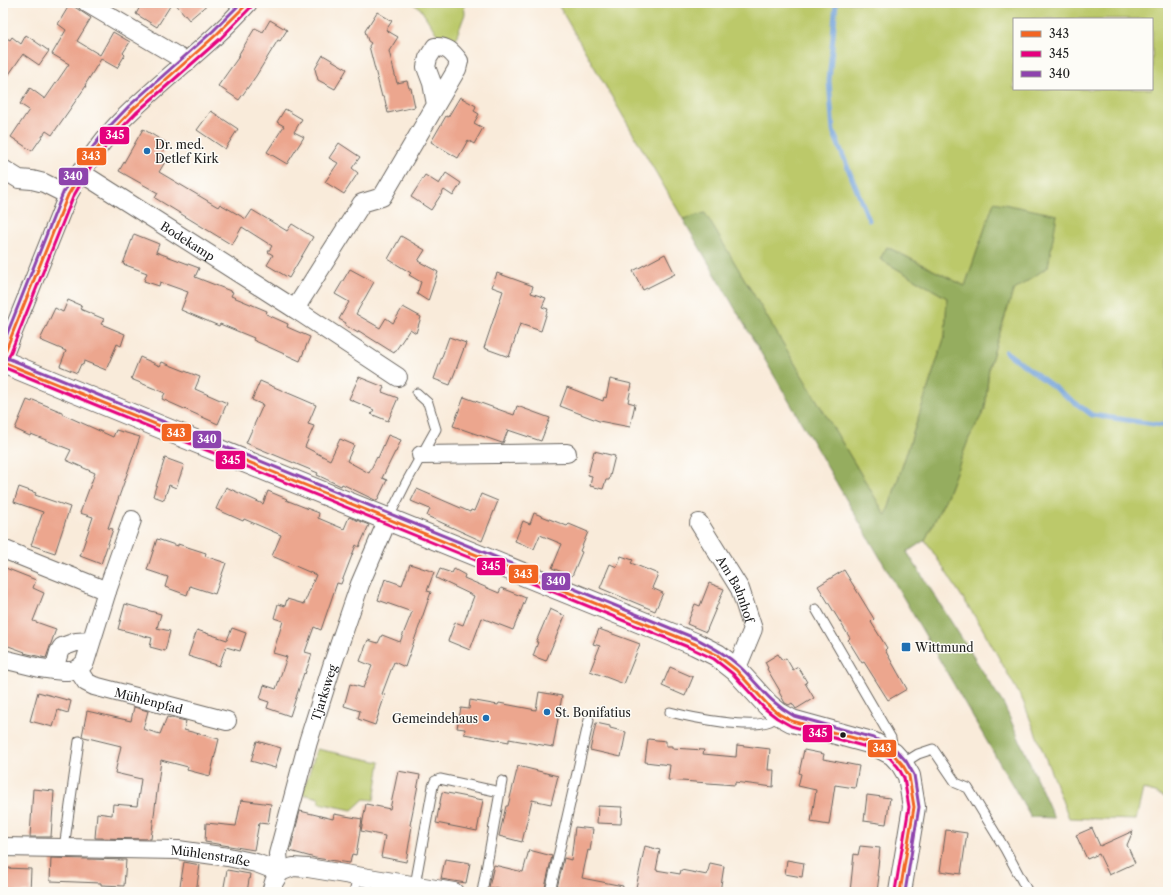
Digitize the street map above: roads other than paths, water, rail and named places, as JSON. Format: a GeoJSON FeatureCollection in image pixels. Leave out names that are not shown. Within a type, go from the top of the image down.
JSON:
{"type":"FeatureCollection","features":[{"type":"Feature","properties":{"kind":"street"},"geometry":{"type":"LineString","coordinates":[[86,3],[187,62]]}},
{"type":"Feature","properties":{"kind":"street"},"geometry":{"type":"LineString","coordinates":[[3,358],[68,195],[80,172],[116,126],[151,92],[229,24],[248,3]]}},
{"type":"Feature","properties":{"kind":"street"},"geometry":{"type":"LineString","coordinates":[[295,309],[362,203],[382,197],[436,105]]}},
{"type":"Feature","properties":{"kind":"street"},"geometry":{"type":"LineString","coordinates":[[3,169],[19,179],[44,183],[68,195]]}},
{"type":"Feature","properties":{"kind":"street","name":"Bodekamp"},"geometry":{"type":"LineString","coordinates":[[80,172],[295,309],[398,377]]}},
{"type":"Feature","properties":{"kind":"street"},"geometry":{"type":"LineString","coordinates":[[3,362],[695,644],[717,655],[736,670],[778,714],[792,721],[872,743],[898,759],[910,776],[914,807],[900,892]]}},
{"type":"Feature","properties":{"kind":"street"},"geometry":{"type":"LineString","coordinates":[[421,455],[568,453]]}},
{"type":"Feature","properties":{"kind":"street"},"geometry":{"type":"LineString","coordinates":[[3,659],[54,670],[78,670],[85,662],[107,591],[132,520]]}},
{"type":"Feature","properties":{"kind":"street","name":"Tjarksweg"},"geometry":{"type":"LineString","coordinates":[[280,872],[278,854],[308,742],[360,584],[388,520]]}},
{"type":"Feature","properties":{"kind":"street","name":"Am Bahnhof"},"geometry":{"type":"LineString","coordinates":[[699,523],[740,589],[753,629],[736,670]]}},
{"type":"Feature","properties":{"kind":"street"},"geometry":{"type":"LineString","coordinates":[[3,549],[107,591]]}},
{"type":"Feature","properties":{"kind":"street"},"geometry":{"type":"LineString","coordinates":[[54,670],[62,647],[76,642],[91,642]]}},
{"type":"Feature","properties":{"kind":"street","name":"Mühlenpfad"},"geometry":{"type":"LineString","coordinates":[[78,670],[86,682],[94,686],[227,721]]}},
{"type":"Feature","properties":{"kind":"street","name":"Mühlenstraße"},"geometry":{"type":"LineString","coordinates":[[3,847],[178,850],[228,857],[256,863],[280,872]]}},
{"type":"Feature","properties":{"kind":"street"},"geometry":{"type":"LineString","coordinates":[[271,892],[274,882],[280,872],[293,867],[356,884],[415,885],[454,892]]}},
{"type":"Feature","properties":{"kind":"lane"},"geometry":{"type":"LineString","coordinates":[[388,520],[436,429],[428,403],[417,393]]}},
{"type":"Feature","properties":{"kind":"lane"},"geometry":{"type":"LineString","coordinates":[[816,609],[891,738],[898,759],[933,749],[956,783],[968,788],[1005,849],[1028,892]]}},
{"type":"Feature","properties":{"kind":"lane"},"geometry":{"type":"LineString","coordinates":[[670,712],[689,717],[750,724],[771,721],[778,714]]}},
{"type":"Feature","properties":{"kind":"lane"},"geometry":{"type":"LineString","coordinates":[[550,892],[589,720]]}},
{"type":"Feature","properties":{"kind":"lane"},"geometry":{"type":"LineString","coordinates":[[64,848],[79,742]]}},
{"type":"Feature","properties":{"kind":"lane"},"geometry":{"type":"LineString","coordinates":[[415,885],[435,781],[440,779],[500,792]]}},
{"type":"Feature","properties":{"kind":"lane"},"geometry":{"type":"LineString","coordinates":[[482,892],[502,781]]}},
{"type":"Feature","properties":{"kind":"waterway"},"geometry":{"type":"LineString","coordinates":[[836,3],[829,81],[833,131],[869,220]]}},
{"type":"Feature","properties":{"kind":"waterway"},"geometry":{"type":"LineString","coordinates":[[1006,352],[1092,415],[1168,426]]}},
{"type":"Feature","properties":{"kind":"place","name":"Dr. med. Detlef Kirk"},"geometry":{"type":"Point","coordinates":[147,151]}},
{"type":"Feature","properties":{"kind":"place","name":"Wittmund"},"geometry":{"type":"Point","coordinates":[906,647]}},
{"type":"Feature","properties":{"kind":"place","name":"St. Bonifatius"},"geometry":{"type":"Point","coordinates":[547,712]}},
{"type":"Feature","properties":{"kind":"place","name":"Gemeindehaus"},"geometry":{"type":"Point","coordinates":[486,718]}}]}
